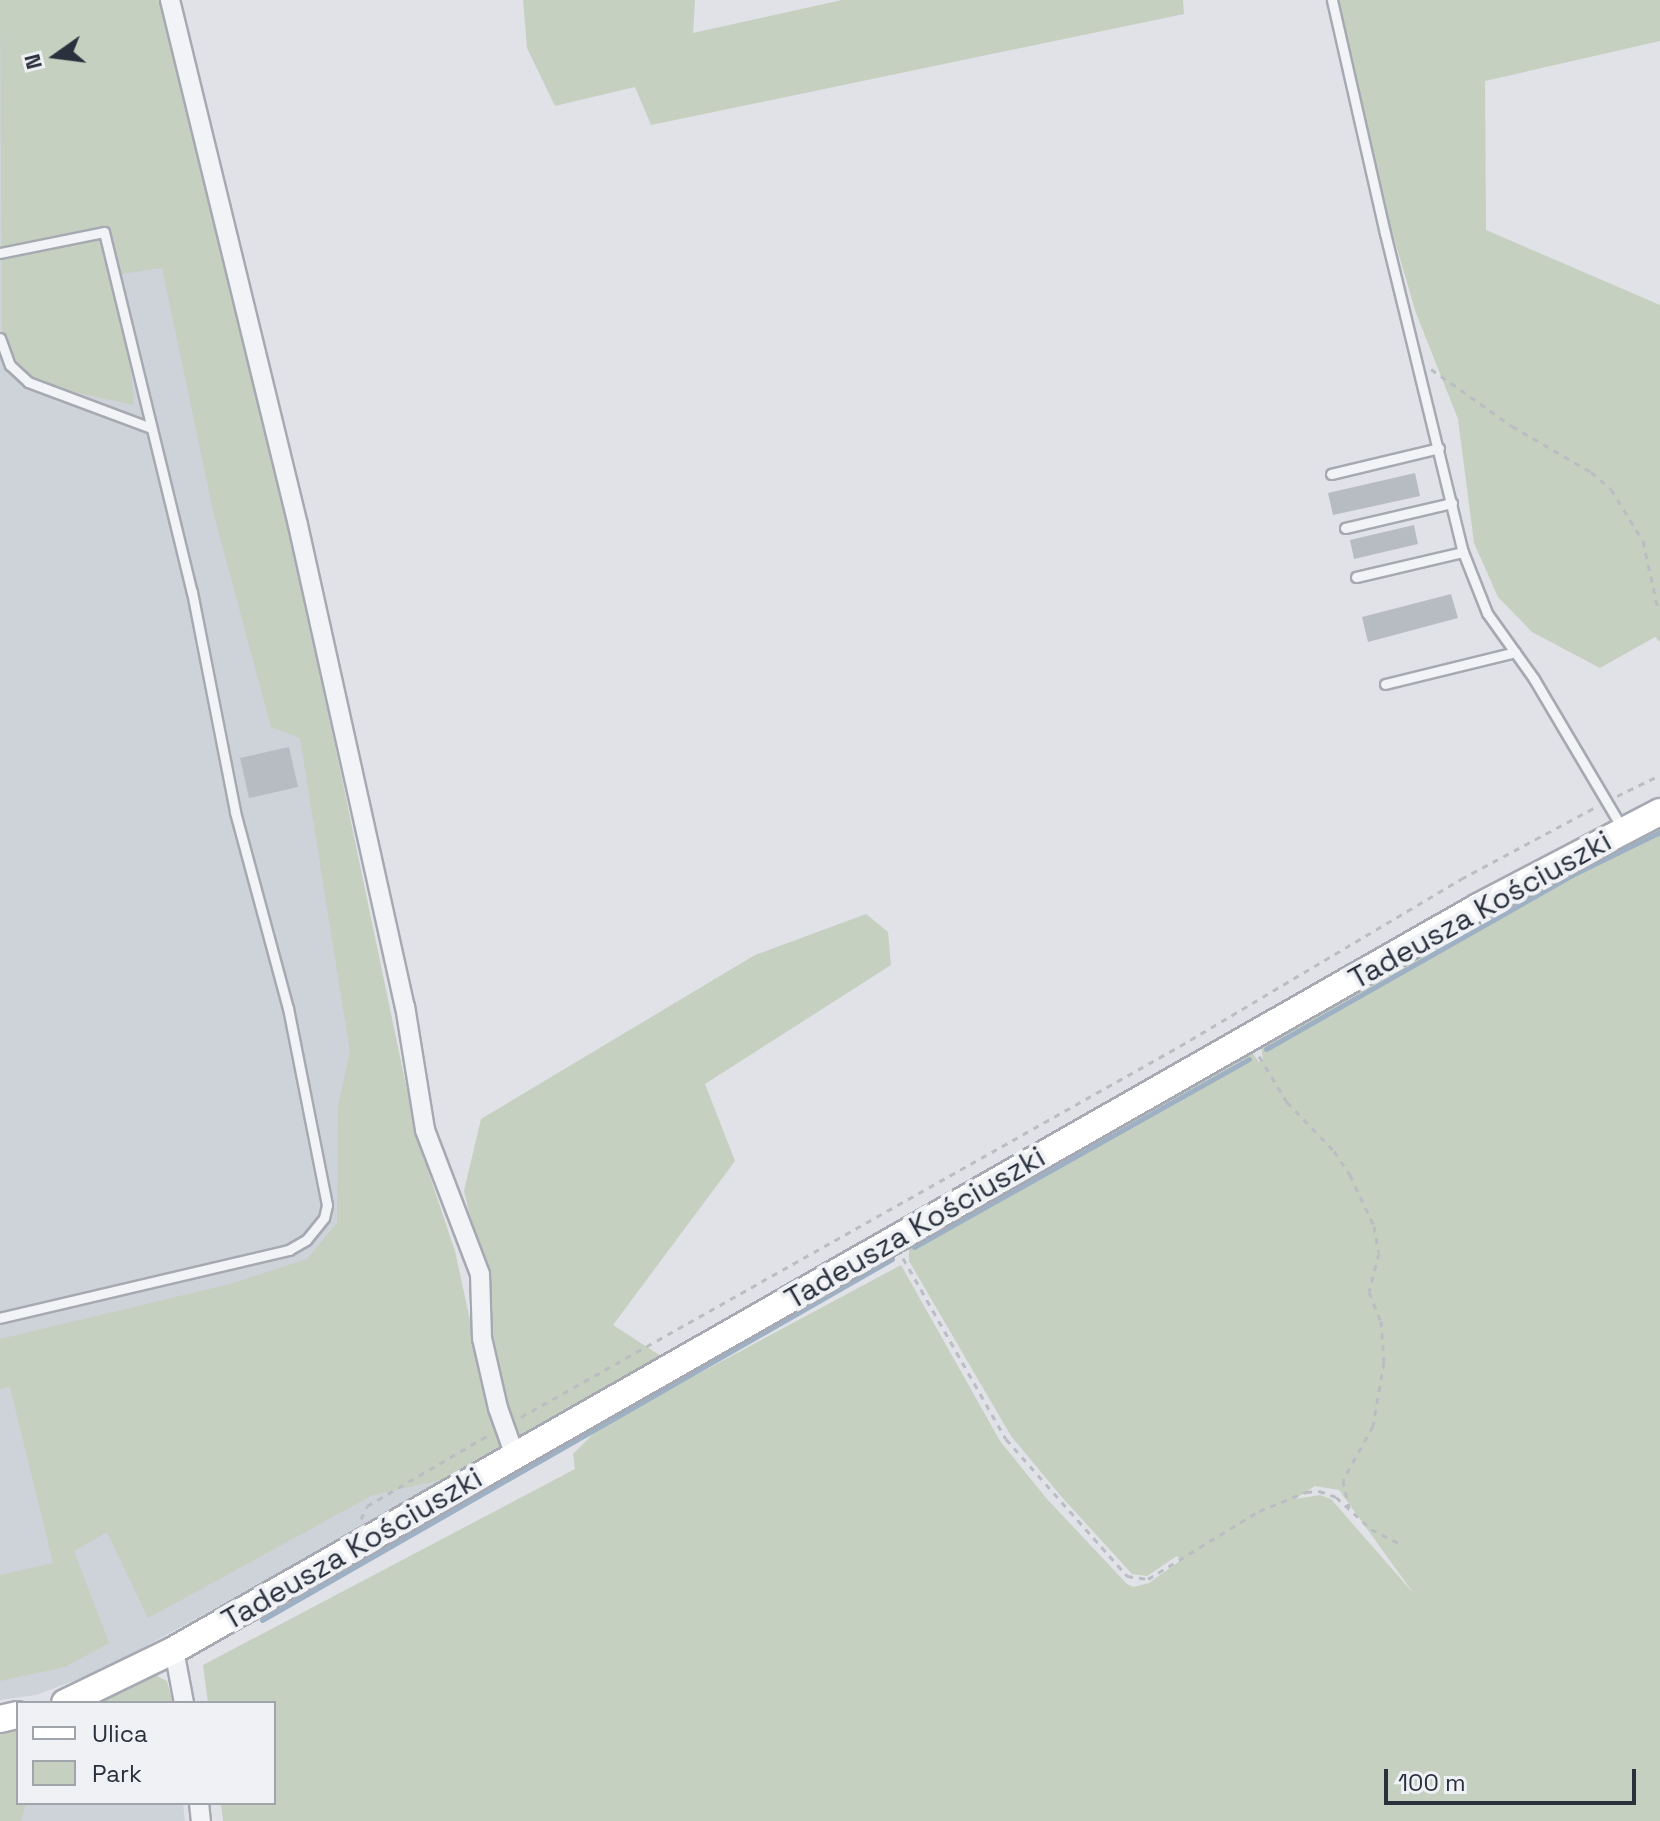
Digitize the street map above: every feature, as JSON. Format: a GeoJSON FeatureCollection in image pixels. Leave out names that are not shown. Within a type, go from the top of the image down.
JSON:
{"type":"FeatureCollection","features":[{"type":"Feature","properties":{"kind":"main road","name":"Tadeusza Kościuszki"},"geometry":{"type":"LineString","coordinates":[[69,1701],[174,1650],[1478,907],[1660,812]]}},
{"type":"Feature","properties":{"kind":"street"},"geometry":{"type":"LineString","coordinates":[[170,0],[298,525],[405,1006],[425,1130],[480,1274],[482,1338],[515,1456]]}},
{"type":"Feature","properties":{"kind":"street"},"geometry":{"type":"LineString","coordinates":[[174,1650],[184,1701]]}},
{"type":"Feature","properties":{"kind":"lane"},"geometry":{"type":"LineString","coordinates":[[1332,0],[1463,552],[1487,613],[1515,652],[1624,831]]}},
{"type":"Feature","properties":{"kind":"lane"},"geometry":{"type":"LineString","coordinates":[[0,253],[104,232],[192,592],[235,812],[288,1008],[327,1205],[324,1218],[306,1240],[289,1250],[0,1318]]}},
{"type":"Feature","properties":{"kind":"lane"},"geometry":{"type":"LineString","coordinates":[[1,342],[10,365],[28,382],[151,428]]}},
{"type":"Feature","properties":{"kind":"lane"},"geometry":{"type":"LineString","coordinates":[[1331,474],[1439,448]]}},
{"type":"Feature","properties":{"kind":"lane"},"geometry":{"type":"LineString","coordinates":[[1345,528],[1452,503]]}},
{"type":"Feature","properties":{"kind":"lane"},"geometry":{"type":"LineString","coordinates":[[1356,577],[1463,552]]}},
{"type":"Feature","properties":{"kind":"lane"},"geometry":{"type":"LineString","coordinates":[[1385,684],[1515,652]]}},
{"type":"Feature","properties":{"kind":"path"},"geometry":{"type":"LineString","coordinates":[[1418,359],[1470,399],[1591,472],[1611,489],[1643,541],[1658,609]]}},
{"type":"Feature","properties":{"kind":"path"},"geometry":{"type":"LineString","coordinates":[[360,1527],[367,1506],[505,1426],[1180,1046],[1461,879],[1660,775]]}},
{"type":"Feature","properties":{"kind":"path"},"geometry":{"type":"LineString","coordinates":[[1259,1057],[1287,1102],[1334,1151],[1350,1175],[1374,1226],[1379,1253],[1369,1292],[1381,1321],[1384,1362],[1373,1426],[1343,1480],[1344,1496],[1350,1511]]}},
{"type":"Feature","properties":{"kind":"path"},"geometry":{"type":"LineString","coordinates":[[894,1241],[1006,1439],[1127,1576],[1148,1579],[1259,1511],[1306,1492],[1327,1492],[1371,1529],[1402,1545]]}},
{"type":"Feature","properties":{"kind":"shaded area"},"geometry":{"type":"Polygon","coordinates":[[[0,0],[109,0],[371,997],[455,1477],[102,1670],[36,1695],[0,1700],[0,0]]]}},
{"type":"Feature","properties":{"kind":"shaded area"},"geometry":{"type":"Polygon","coordinates":[[[0,1763],[16,1805],[183,1805],[185,1821],[0,1821],[0,1763]]]}},
{"type":"Feature","properties":{"kind":"green space"},"geometry":{"type":"Polygon","coordinates":[[[0,0],[166,0],[266,415],[417,1138],[455,1251],[492,1421],[502,1445],[455,1477],[373,1495],[148,1618],[107,1532],[74,1551],[109,1643],[65,1667],[0,1681],[0,1575],[53,1563],[10,1387],[0,1389],[0,1339],[230,1284],[307,1259],[337,1223],[338,1106],[350,1052],[300,738],[271,727],[214,515],[162,268],[121,274],[134,405],[31,383],[2,335],[0,0]]]}},
{"type":"Feature","properties":{"kind":"green space"},"geometry":{"type":"Polygon","coordinates":[[[523,0],[695,0],[693,33],[842,0],[1183,0],[1184,14],[651,125],[635,87],[555,106],[527,48],[523,0]]]}},
{"type":"Feature","properties":{"kind":"green space"},"geometry":{"type":"Polygon","coordinates":[[[1340,0],[1660,0],[1660,41],[1485,81],[1486,230],[1660,305],[1660,642],[1655,637],[1600,668],[1532,632],[1498,597],[1474,543],[1458,419],[1416,313],[1331,24],[1340,0]]]}},
{"type":"Feature","properties":{"kind":"green space"},"geometry":{"type":"Polygon","coordinates":[[[1660,823],[1660,1821],[223,1821],[221,1805],[276,1805],[276,1701],[208,1701],[203,1665],[575,1469],[573,1454],[601,1426],[901,1265],[1000,1441],[1047,1499],[1127,1584],[1133,1587],[1149,1583],[1181,1560],[1177,1556],[1147,1576],[1132,1574],[1060,1495],[1011,1436],[909,1261],[909,1243],[1247,1052],[1251,1051],[1259,1062],[1263,1061],[1261,1043],[1508,902],[1660,823]],[[1315,1486],[1295,1499],[1320,1495],[1331,1499],[1414,1594],[1339,1490],[1315,1486]]]}},
{"type":"Feature","properties":{"kind":"green space"},"geometry":{"type":"Polygon","coordinates":[[[866,914],[888,932],[891,965],[705,1084],[735,1161],[613,1325],[661,1356],[520,1436],[508,1408],[490,1340],[487,1286],[464,1191],[481,1119],[755,955],[866,914]]]}},
{"type":"Feature","properties":{"kind":"green space"},"geometry":{"type":"Polygon","coordinates":[[[153,1674],[167,1681],[172,1701],[94,1701],[153,1674]]]}},
{"type":"Feature","properties":{"kind":"green space"},"geometry":{"type":"Polygon","coordinates":[[[16,1726],[16,1805],[25,1805],[21,1821],[0,1821],[0,1730],[16,1726]]]}},
{"type":"Feature","properties":{"kind":"building"},"geometry":{"type":"Polygon","coordinates":[[[1415,473],[1420,496],[1333,515],[1328,493],[1415,473]]]}},
{"type":"Feature","properties":{"kind":"building"},"geometry":{"type":"Polygon","coordinates":[[[1414,525],[1418,544],[1354,559],[1350,540],[1414,525]]]}},
{"type":"Feature","properties":{"kind":"building"},"geometry":{"type":"Polygon","coordinates":[[[1451,594],[1458,618],[1368,642],[1362,617],[1451,594]]]}},
{"type":"Feature","properties":{"kind":"building"},"geometry":{"type":"Polygon","coordinates":[[[289,747],[298,787],[249,798],[240,758],[289,747]]]}},
{"type":"Feature","properties":{"kind":"waterway"},"geometry":{"type":"LineString","coordinates":[[1266,1049],[1572,875],[1660,832]]}},
{"type":"Feature","properties":{"kind":"waterway"},"geometry":{"type":"LineString","coordinates":[[914,1247],[1249,1059]]}},
{"type":"Feature","properties":{"kind":"waterway"},"geometry":{"type":"LineString","coordinates":[[262,1620],[892,1259]]}}]}
